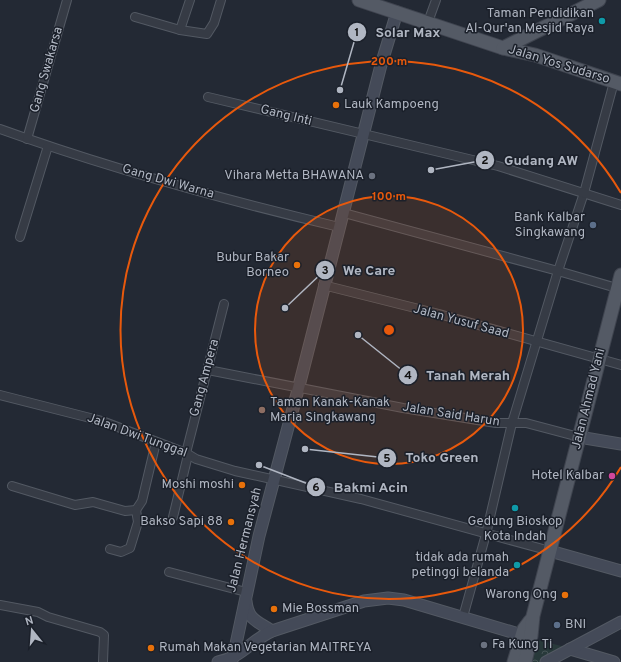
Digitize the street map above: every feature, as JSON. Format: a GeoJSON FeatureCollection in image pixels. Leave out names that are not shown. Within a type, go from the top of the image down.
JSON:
{"type":"FeatureCollection","features":[{"type":"Feature","properties":{"kind":"main road","name":"Jalan Yos Sudarso"},"geometry":{"type":"LineString","coordinates":[[359,0],[503,48],[535,56],[617,83]]}},
{"type":"Feature","properties":{"kind":"main road"},"geometry":{"type":"LineString","coordinates":[[503,48],[538,32],[599,0]]}},
{"type":"Feature","properties":{"kind":"main road"},"geometry":{"type":"LineString","coordinates":[[535,56],[538,32]]}},
{"type":"Feature","properties":{"kind":"main road","name":"Jalan Ahmad Yani"},"geometry":{"type":"LineString","coordinates":[[533,616],[599,360],[619,289],[621,275]]}},
{"type":"Feature","properties":{"kind":"main road"},"geometry":{"type":"LineString","coordinates":[[514,662],[522,635],[533,616]]}},
{"type":"Feature","properties":{"kind":"main road"},"geometry":{"type":"LineString","coordinates":[[525,662],[531,636],[533,616]]}},
{"type":"Feature","properties":{"kind":"street","name":"Gang Swakarsa"},"geometry":{"type":"LineString","coordinates":[[26,139],[67,0]]}},
{"type":"Feature","properties":{"kind":"street"},"geometry":{"type":"LineString","coordinates":[[180,30],[190,0]]}},
{"type":"Feature","properties":{"kind":"street"},"geometry":{"type":"LineString","coordinates":[[135,16],[180,30],[207,34],[214,24],[221,0]]}},
{"type":"Feature","properties":{"kind":"street"},"geometry":{"type":"LineString","coordinates":[[428,22],[436,0]]}},
{"type":"Feature","properties":{"kind":"street","name":"Jalan Hermansyah"},"geometry":{"type":"LineString","coordinates":[[233,658],[246,594],[273,481],[299,386],[323,285],[344,212],[381,65],[397,12]]}},
{"type":"Feature","properties":{"kind":"street"},"geometry":{"type":"LineString","coordinates":[[463,617],[486,534],[512,423],[535,342],[584,193],[617,83]]}},
{"type":"Feature","properties":{"kind":"street","name":"Gang Inti"},"geometry":{"type":"LineString","coordinates":[[208,97],[498,166],[621,205]]}},
{"type":"Feature","properties":{"kind":"street","name":"Gang Dwi Warna"},"geometry":{"type":"LineString","coordinates":[[0,129],[26,139],[184,188],[339,227]]}},
{"type":"Feature","properties":{"kind":"street"},"geometry":{"type":"LineString","coordinates":[[20,237],[48,146]]}},
{"type":"Feature","properties":{"kind":"street"},"geometry":{"type":"LineString","coordinates":[[344,212],[619,289]]}},
{"type":"Feature","properties":{"kind":"street","name":"Jalan Yusuf Saad"},"geometry":{"type":"LineString","coordinates":[[323,285],[439,314],[621,365]]}},
{"type":"Feature","properties":{"kind":"street","name":"Gang Ampera"},"geometry":{"type":"LineString","coordinates":[[173,517],[224,304]]}},
{"type":"Feature","properties":{"kind":"street","name":"Jalan Said Harun"},"geometry":{"type":"LineString","coordinates":[[208,370],[299,386],[403,408],[496,423],[526,423],[579,437]]}},
{"type":"Feature","properties":{"kind":"street","name":"Jalan Dwi Tunggal"},"geometry":{"type":"LineString","coordinates":[[0,395],[102,420],[187,454],[235,471],[273,481],[361,499],[486,534],[550,550]]}},
{"type":"Feature","properties":{"kind":"street"},"geometry":{"type":"LineString","coordinates":[[579,437],[621,444]]}},
{"type":"Feature","properties":{"kind":"street"},"geometry":{"type":"LineString","coordinates":[[110,549],[122,552],[130,548],[138,522],[136,510],[142,501],[156,442]]}},
{"type":"Feature","properties":{"kind":"street"},"geometry":{"type":"LineString","coordinates":[[12,486],[75,505],[93,502],[125,511],[136,510]]}},
{"type":"Feature","properties":{"kind":"street"},"geometry":{"type":"LineString","coordinates":[[550,550],[621,571]]}},
{"type":"Feature","properties":{"kind":"street"},"geometry":{"type":"LineString","coordinates":[[170,572],[246,594],[249,615],[272,631]]}},
{"type":"Feature","properties":{"kind":"street"},"geometry":{"type":"LineString","coordinates":[[218,662],[233,658],[261,636],[272,631],[364,601],[382,598],[404,600],[522,635]]}},
{"type":"Feature","properties":{"kind":"street"},"geometry":{"type":"LineString","coordinates":[[0,605],[38,612],[48,618],[100,632],[104,635],[103,662]]}},
{"type":"Feature","properties":{"kind":"street"},"geometry":{"type":"LineString","coordinates":[[546,662],[621,622]]}},
{"type":"Feature","properties":{"kind":"street"},"geometry":{"type":"LineString","coordinates":[[570,649],[614,662]]}},
{"type":"Feature","properties":{"kind":"street"},"geometry":{"type":"LineString","coordinates":[[619,662],[621,654]]}},
{"type":"Feature","properties":{"kind":"green space"},"geometry":{"type":"Polygon","coordinates":[[[534,639],[565,647],[540,662],[532,662],[534,639]]]}},
{"type":"Feature","properties":{"kind":"place","name":"Taman Pendidikan Al-Qur'an Mesjid Raya"},"geometry":{"type":"Point","coordinates":[602,21]}},
{"type":"Feature","properties":{"kind":"place","name":"Solar Max"},"geometry":{"type":"Point","coordinates":[340,90]}},
{"type":"Feature","properties":{"kind":"place","name":"Lauk Kampoeng"},"geometry":{"type":"Point","coordinates":[336,105]}},
{"type":"Feature","properties":{"kind":"place","name":"Gudang AW"},"geometry":{"type":"Point","coordinates":[431,170]}},
{"type":"Feature","properties":{"kind":"place","name":"Vihara Metta BHAWANA"},"geometry":{"type":"Point","coordinates":[372,176]}},
{"type":"Feature","properties":{"kind":"place","name":"Bank Kalbar Singkawang"},"geometry":{"type":"Point","coordinates":[593,225]}},
{"type":"Feature","properties":{"kind":"place","name":"Bubur Bakar Borneo"},"geometry":{"type":"Point","coordinates":[297,265]}},
{"type":"Feature","properties":{"kind":"place","name":"We Care"},"geometry":{"type":"Point","coordinates":[285,308]}},
{"type":"Feature","properties":{"kind":"place","name":"Tanah Merah"},"geometry":{"type":"Point","coordinates":[358,335]}},
{"type":"Feature","properties":{"kind":"place","name":"Taman Kanak-Kanak Maria Singkawang"},"geometry":{"type":"Point","coordinates":[262,410]}},
{"type":"Feature","properties":{"kind":"place","name":"Toko Green"},"geometry":{"type":"Point","coordinates":[305,449]}},
{"type":"Feature","properties":{"kind":"place","name":"Bakmi Acin"},"geometry":{"type":"Point","coordinates":[259,465]}},
{"type":"Feature","properties":{"kind":"place","name":"Hotel Kalbar"},"geometry":{"type":"Point","coordinates":[612,476]}},
{"type":"Feature","properties":{"kind":"place","name":"Moshi moshi"},"geometry":{"type":"Point","coordinates":[242,485]}},
{"type":"Feature","properties":{"kind":"place","name":"Gedung Bioskop Kota Indah"},"geometry":{"type":"Point","coordinates":[515,508]}},
{"type":"Feature","properties":{"kind":"place","name":"Bakso Sapi 88"},"geometry":{"type":"Point","coordinates":[231,522]}},
{"type":"Feature","properties":{"kind":"place","name":"tidak ada rumah petinggi belanda"},"geometry":{"type":"Point","coordinates":[517,565]}},
{"type":"Feature","properties":{"kind":"place","name":"Warong Ong"},"geometry":{"type":"Point","coordinates":[565,595]}},
{"type":"Feature","properties":{"kind":"place","name":"Mie Bossman"},"geometry":{"type":"Point","coordinates":[274,609]}},
{"type":"Feature","properties":{"kind":"place","name":"BNI"},"geometry":{"type":"Point","coordinates":[557,625]}},
{"type":"Feature","properties":{"kind":"place","name":"Fa Kung Ti"},"geometry":{"type":"Point","coordinates":[484,645]}},
{"type":"Feature","properties":{"kind":"place","name":"Rumah Makan Vegetarian MAITREYA"},"geometry":{"type":"Point","coordinates":[151,648]}}]}
